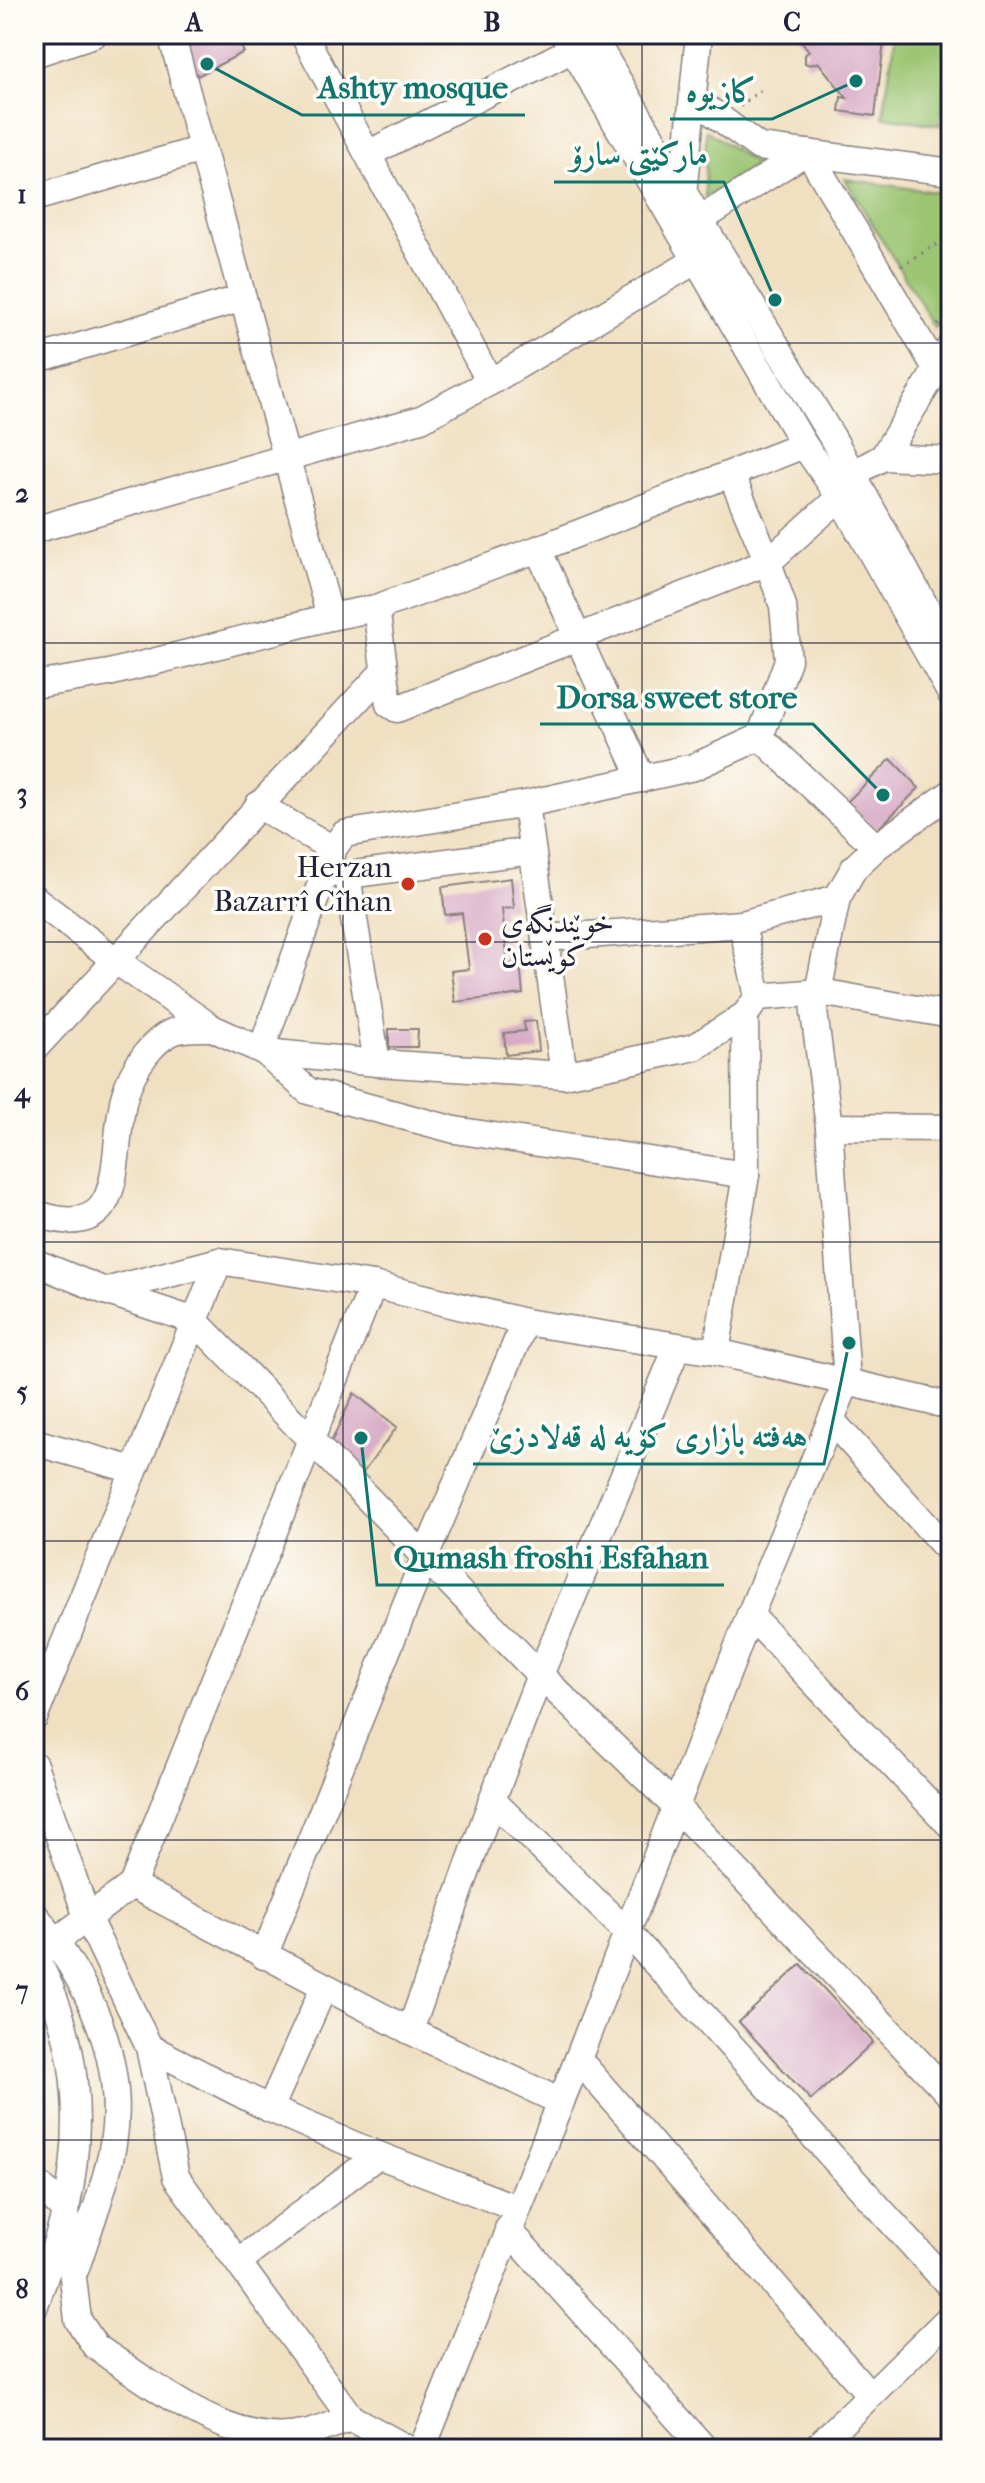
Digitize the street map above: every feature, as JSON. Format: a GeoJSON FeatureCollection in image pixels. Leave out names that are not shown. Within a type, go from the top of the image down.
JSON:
{"type":"FeatureCollection","features":[{"type":"Feature","properties":{"kind":"street"},"geometry":{"type":"LineString","coordinates":[[34,54],[94,34]]}},
{"type":"Feature","properties":{"kind":"street"},"geometry":{"type":"LineString","coordinates":[[171,34],[330,617]]}},
{"type":"Feature","properties":{"kind":"street"},"geometry":{"type":"LineString","coordinates":[[303,34],[490,382]]}},
{"type":"Feature","properties":{"kind":"street"},"geometry":{"type":"LineString","coordinates":[[699,34],[683,188],[697,260],[804,445],[846,486],[951,653]]}},
{"type":"Feature","properties":{"kind":"street"},"geometry":{"type":"LineString","coordinates":[[368,154],[576,39]]}},
{"type":"Feature","properties":{"kind":"street"},"geometry":{"type":"LineString","coordinates":[[576,39],[683,188]]}},
{"type":"Feature","properties":{"kind":"street"},"geometry":{"type":"LineString","coordinates":[[576,39],[625,135],[832,437],[846,486],[951,694]]}},
{"type":"Feature","properties":{"kind":"street"},"geometry":{"type":"LineString","coordinates":[[693,98],[759,147],[951,172]]}},
{"type":"Feature","properties":{"kind":"street"},"geometry":{"type":"LineString","coordinates":[[34,198],[202,149]]}},
{"type":"Feature","properties":{"kind":"street"},"geometry":{"type":"LineString","coordinates":[[690,227],[807,153]]}},
{"type":"Feature","properties":{"kind":"street"},"geometry":{"type":"LineString","coordinates":[[807,153],[937,370]]}},
{"type":"Feature","properties":{"kind":"street"},"geometry":{"type":"LineString","coordinates":[[34,530],[421,419],[697,260]]}},
{"type":"Feature","properties":{"kind":"street"},"geometry":{"type":"LineString","coordinates":[[34,360],[243,298]]}},
{"type":"Feature","properties":{"kind":"street"},"geometry":{"type":"LineString","coordinates":[[376,608],[389,704],[397,709],[768,562],[846,486],[883,457],[937,370],[943,336]]}},
{"type":"Feature","properties":{"kind":"street"},"geometry":{"type":"LineString","coordinates":[[34,685],[109,673],[376,608],[538,549],[804,445]]}},
{"type":"Feature","properties":{"kind":"street"},"geometry":{"type":"LineString","coordinates":[[883,457],[951,460]]}},
{"type":"Feature","properties":{"kind":"street"},"geometry":{"type":"LineString","coordinates":[[265,1052],[266,1037],[335,866],[344,834],[526,804],[694,767],[760,737],[788,660],[783,606],[731,474]]}},
{"type":"Feature","properties":{"kind":"street"},"geometry":{"type":"LineString","coordinates":[[538,549],[642,779]]}},
{"type":"Feature","properties":{"kind":"street"},"geometry":{"type":"LineString","coordinates":[[34,1049],[384,671]]}},
{"type":"Feature","properties":{"kind":"street"},"geometry":{"type":"LineString","coordinates":[[760,737],[876,847]]}},
{"type":"Feature","properties":{"kind":"street"},"geometry":{"type":"LineString","coordinates":[[422,2449],[628,1933],[750,1615],[847,1381],[829,1127],[814,1012],[837,898],[854,868],[876,847],[951,793]]}},
{"type":"Feature","properties":{"kind":"street"},"geometry":{"type":"LineString","coordinates":[[526,804],[564,1075]]}},
{"type":"Feature","properties":{"kind":"street"},"geometry":{"type":"LineString","coordinates":[[258,805],[335,866],[377,1063]]}},
{"type":"Feature","properties":{"kind":"street"},"geometry":{"type":"LineString","coordinates":[[335,866],[532,851]]}},
{"type":"Feature","properties":{"kind":"street"},"geometry":{"type":"LineString","coordinates":[[34,898],[212,1028],[265,1052],[308,1091],[455,1130],[746,1175]]}},
{"type":"Feature","properties":{"kind":"street"},"geometry":{"type":"LineString","coordinates":[[545,938],[742,924],[837,898]]}},
{"type":"Feature","properties":{"kind":"street"},"geometry":{"type":"LineString","coordinates":[[716,1352],[746,1175],[752,1006],[742,924]]}},
{"type":"Feature","properties":{"kind":"street"},"geometry":{"type":"LineString","coordinates":[[265,1052],[564,1075],[695,1047],[752,1006],[820,992],[951,1015]]}},
{"type":"Feature","properties":{"kind":"street"},"geometry":{"type":"LineString","coordinates":[[34,1213],[71,1223],[87,1220],[101,1208],[111,1186],[124,1094],[140,1062],[167,1034],[212,1028]]}},
{"type":"Feature","properties":{"kind":"street"},"geometry":{"type":"LineString","coordinates":[[829,1127],[951,1128]]}},
{"type":"Feature","properties":{"kind":"street"},"geometry":{"type":"LineString","coordinates":[[105,1291],[219,1261],[373,1285],[525,1322],[716,1352],[951,1406]]}},
{"type":"Feature","properties":{"kind":"street"},"geometry":{"type":"LineString","coordinates":[[34,1718],[219,1261]]}},
{"type":"Feature","properties":{"kind":"street"},"geometry":{"type":"LineString","coordinates":[[34,1262],[105,1291],[195,1321],[540,1675],[677,1808],[951,2096]]}},
{"type":"Feature","properties":{"kind":"street"},"geometry":{"type":"LineString","coordinates":[[40,1952],[132,1885],[373,1285]]}},
{"type":"Feature","properties":{"kind":"street"},"geometry":{"type":"LineString","coordinates":[[264,1956],[425,1557],[525,1322]]}},
{"type":"Feature","properties":{"kind":"street"},"geometry":{"type":"LineString","coordinates":[[410,2031],[540,1675],[677,1348]]}},
{"type":"Feature","properties":{"kind":"street"},"geometry":{"type":"LineString","coordinates":[[832,1421],[951,1553]]}},
{"type":"Feature","properties":{"kind":"street"},"geometry":{"type":"LineString","coordinates":[[34,1442],[134,1470]]}},
{"type":"Feature","properties":{"kind":"street"},"geometry":{"type":"LineString","coordinates":[[750,1615],[951,1826]]}},
{"type":"Feature","properties":{"kind":"street"},"geometry":{"type":"LineString","coordinates":[[34,1765],[87,1917],[149,2047],[176,2177],[351,2418],[408,2449]]}},
{"type":"Feature","properties":{"kind":"street"},"geometry":{"type":"LineString","coordinates":[[492,1800],[628,1933],[951,2287]]}},
{"type":"Feature","properties":{"kind":"street"},"geometry":{"type":"LineString","coordinates":[[132,1885],[410,2031],[561,2102]]}},
{"type":"Feature","properties":{"kind":"street"},"geometry":{"type":"LineString","coordinates":[[34,1914],[40,1952],[64,2024],[77,2104],[76,2138],[65,2211],[34,2308]]}},
{"type":"Feature","properties":{"kind":"street"},"geometry":{"type":"LineString","coordinates":[[40,1952],[94,2008],[116,2093],[109,2163],[73,2276]]}},
{"type":"Feature","properties":{"kind":"street"},"geometry":{"type":"LineString","coordinates":[[270,2109],[324,1987]]}},
{"type":"Feature","properties":{"kind":"street"},"geometry":{"type":"LineString","coordinates":[[149,2047],[270,2109],[378,2155],[512,2219],[705,2449]]}},
{"type":"Feature","properties":{"kind":"street"},"geometry":{"type":"LineString","coordinates":[[578,2059],[870,2395]]}},
{"type":"Feature","properties":{"kind":"street"},"geometry":{"type":"LineString","coordinates":[[238,2262],[378,2155]]}},
{"type":"Feature","properties":{"kind":"street"},"geometry":{"type":"LineString","coordinates":[[34,2180],[65,2211],[78,2320],[95,2346],[204,2418],[243,2430],[272,2435],[303,2435],[351,2418]]}},
{"type":"Feature","properties":{"kind":"street"},"geometry":{"type":"LineString","coordinates":[[815,2449],[951,2316]]}},
{"type":"Feature","properties":{"kind":"path"},"geometry":{"type":"LineString","coordinates":[[899,267],[951,236]]}},
{"type":"Feature","properties":{"kind":"path"},"geometry":{"type":"LineString","coordinates":[[943,336],[951,314]]}},
{"type":"Feature","properties":{"kind":"green space"},"geometry":{"type":"Polygon","coordinates":[[[895,34],[951,34],[940,125],[883,117],[895,34]]]}},
{"type":"Feature","properties":{"kind":"green space"},"geometry":{"type":"Polygon","coordinates":[[[706,130],[756,164],[705,198],[706,130]]]}},
{"type":"Feature","properties":{"kind":"green space"},"geometry":{"type":"Polygon","coordinates":[[[845,179],[951,194],[951,313],[935,327],[845,179]]]}},
{"type":"Feature","properties":{"kind":"building"},"geometry":{"type":"Polygon","coordinates":[[[181,34],[234,34],[244,52],[197,76],[181,34]]]}},
{"type":"Feature","properties":{"kind":"building"},"geometry":{"type":"Polygon","coordinates":[[[796,34],[885,34],[875,116],[839,111],[841,97],[847,98],[818,62],[805,63],[805,55],[809,51],[796,34]]]}},
{"type":"Feature","properties":{"kind":"building"},"geometry":{"type":"Polygon","coordinates":[[[891,759],[919,788],[876,831],[847,802],[891,759]]]}},
{"type":"Feature","properties":{"kind":"building","name":"خوێندنگەی کوێستان"},"geometry":{"type":"Polygon","coordinates":[[[511,878],[514,908],[502,909],[508,964],[520,963],[523,994],[455,1002],[451,971],[469,969],[462,913],[445,915],[442,887],[511,878]]]}},
{"type":"Feature","properties":{"kind":"building"},"geometry":{"type":"Polygon","coordinates":[[[536,1021],[539,1051],[506,1055],[504,1033],[525,1031],[524,1022],[536,1021]]]}},
{"type":"Feature","properties":{"kind":"building"},"geometry":{"type":"Polygon","coordinates":[[[389,1029],[418,1029],[417,1047],[389,1047],[389,1029]]]}},
{"type":"Feature","properties":{"kind":"building"},"geometry":{"type":"Polygon","coordinates":[[[354,1393],[397,1427],[359,1478],[328,1449],[354,1393]]]}},
{"type":"Feature","properties":{"kind":"building"},"geometry":{"type":"Polygon","coordinates":[[[801,1964],[873,2042],[811,2100],[739,2022],[801,1964]]]}},
{"type":"Feature","properties":{"kind":"place","name":"Ashty mosque"},"geometry":{"type":"Point","coordinates":[207,64]}},
{"type":"Feature","properties":{"kind":"place","name":"کازیوه"},"geometry":{"type":"Point","coordinates":[856,81]}},
{"type":"Feature","properties":{"kind":"place","name":"مارکێتی سارۆ"},"geometry":{"type":"Point","coordinates":[775,300]}},
{"type":"Feature","properties":{"kind":"place","name":"Dorsa sweet store"},"geometry":{"type":"Point","coordinates":[883,795]}},
{"type":"Feature","properties":{"kind":"place","name":"Herzan Bazarrî Cîhan"},"geometry":{"type":"Point","coordinates":[408,884]}},
{"type":"Feature","properties":{"kind":"place","name":"خوێندنگەی کوێستان"},"geometry":{"type":"Point","coordinates":[485,939]}},
{"type":"Feature","properties":{"kind":"place","name":"هەفتە بازاری کۆیە لە قەلادزێ"},"geometry":{"type":"Point","coordinates":[849,1343]}},
{"type":"Feature","properties":{"kind":"place","name":"Qumash froshi Esfahan"},"geometry":{"type":"Point","coordinates":[361,1438]}}]}
